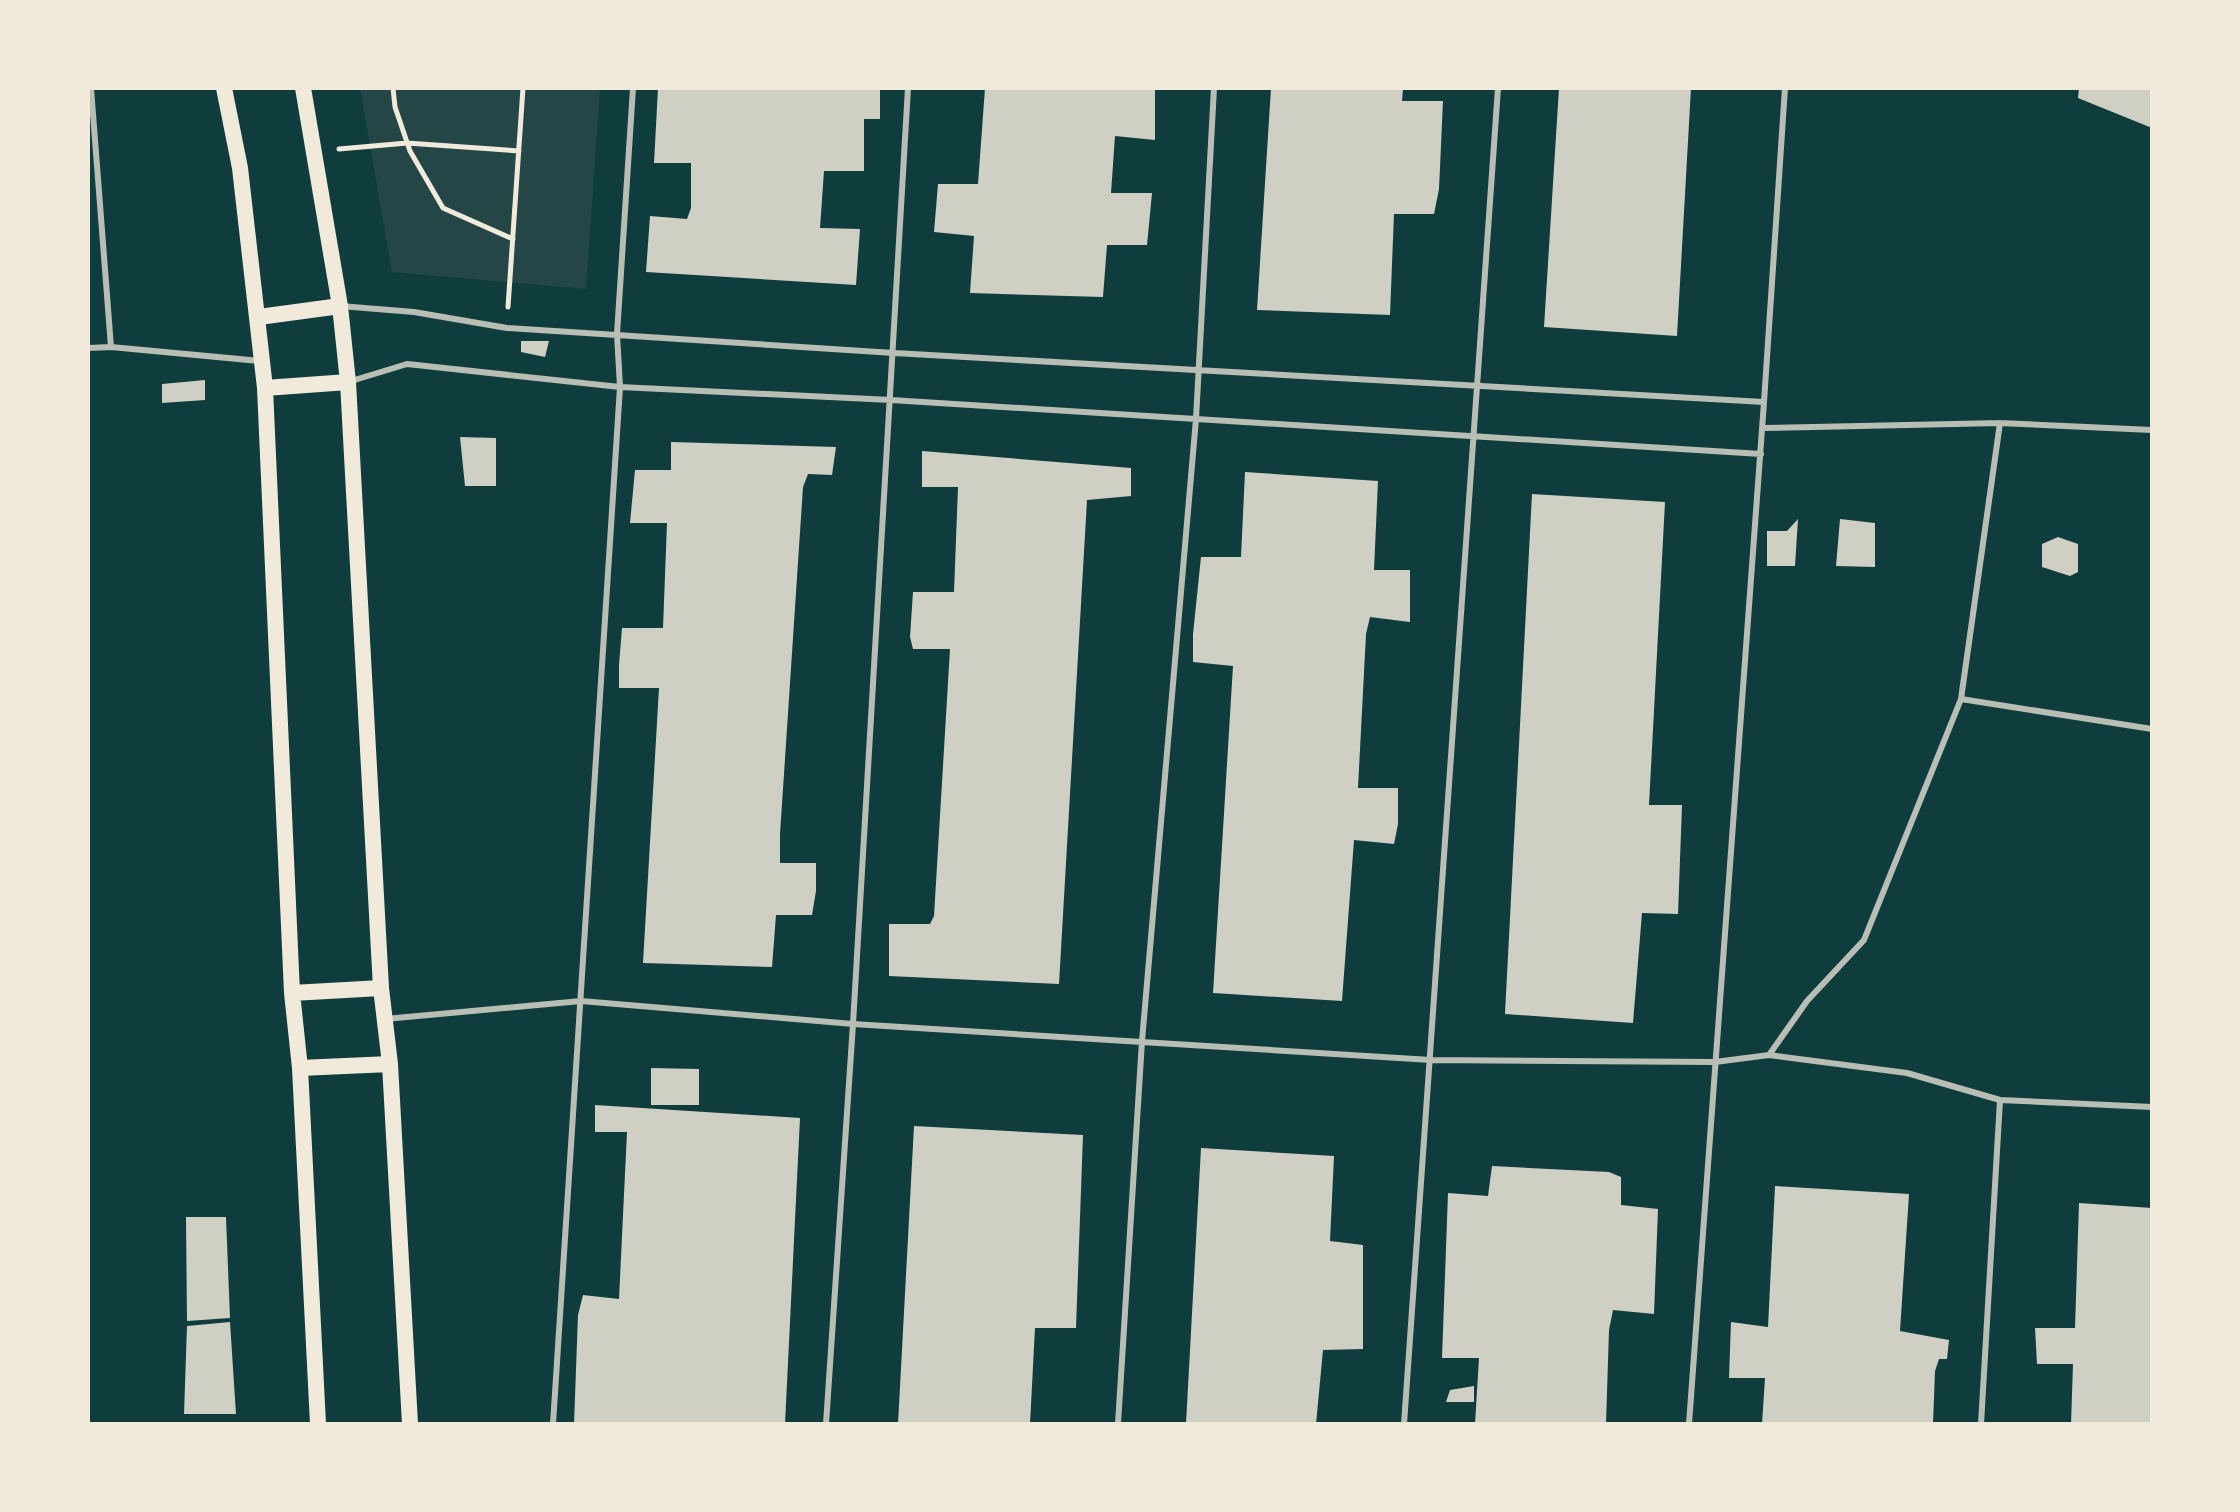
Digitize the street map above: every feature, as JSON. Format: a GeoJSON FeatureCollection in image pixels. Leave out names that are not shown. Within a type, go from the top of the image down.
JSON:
{"type":"FeatureCollection","features":[{"type":"Feature","properties":{"kind":"main road"},"geometry":{"type":"LineString","coordinates":[[224,88],[240,168],[265,388],[292,993],[300,1068],[318,1424]]}},
{"type":"Feature","properties":{"kind":"main road"},"geometry":{"type":"LineString","coordinates":[[303,88],[340,306],[348,382],[381,988],[390,1064],[410,1424]]}},
{"type":"Feature","properties":{"kind":"main road"},"geometry":{"type":"LineString","coordinates":[[259,317],[340,306]]}},
{"type":"Feature","properties":{"kind":"main road"},"geometry":{"type":"LineString","coordinates":[[265,388],[348,382]]}},
{"type":"Feature","properties":{"kind":"main road"},"geometry":{"type":"LineString","coordinates":[[292,993],[381,988]]}},
{"type":"Feature","properties":{"kind":"main road"},"geometry":{"type":"LineString","coordinates":[[300,1068],[390,1064]]}},
{"type":"Feature","properties":{"kind":"lane"},"geometry":{"type":"LineString","coordinates":[[91,88],[92,144],[111,347]]}},
{"type":"Feature","properties":{"kind":"lane"},"geometry":{"type":"LineString","coordinates":[[553,1424],[620,387],[617,334],[633,88]]}},
{"type":"Feature","properties":{"kind":"lane"},"geometry":{"type":"LineString","coordinates":[[826,1424],[853,1024],[908,88]]}},
{"type":"Feature","properties":{"kind":"lane"},"geometry":{"type":"LineString","coordinates":[[1118,1424],[1142,1041],[1196,419],[1214,88]]}},
{"type":"Feature","properties":{"kind":"lane"},"geometry":{"type":"LineString","coordinates":[[1404,1424],[1498,88]]}},
{"type":"Feature","properties":{"kind":"lane"},"geometry":{"type":"LineString","coordinates":[[1689,1424],[1763,428],[1785,88]]}},
{"type":"Feature","properties":{"kind":"lane"},"geometry":{"type":"LineString","coordinates":[[340,306],[414,312],[507,328],[1764,402]]}},
{"type":"Feature","properties":{"kind":"lane"},"geometry":{"type":"LineString","coordinates":[[88,348],[111,347],[260,361]]}},
{"type":"Feature","properties":{"kind":"lane"},"geometry":{"type":"LineString","coordinates":[[348,382],[407,364],[620,387],[891,400],[1761,454]]}},
{"type":"Feature","properties":{"kind":"lane"},"geometry":{"type":"LineString","coordinates":[[1763,428],[2000,423],[2152,430]]}},
{"type":"Feature","properties":{"kind":"lane"},"geometry":{"type":"LineString","coordinates":[[1769,1055],[1807,1001],[1864,940],[1961,699],[2000,423]]}},
{"type":"Feature","properties":{"kind":"lane"},"geometry":{"type":"LineString","coordinates":[[1961,699],[2152,729]]}},
{"type":"Feature","properties":{"kind":"lane"},"geometry":{"type":"LineString","coordinates":[[385,1019],[581,1001],[853,1024],[1431,1060],[1715,1062],[1769,1055],[1907,1073],[2000,1100],[2152,1107]]}},
{"type":"Feature","properties":{"kind":"lane"},"geometry":{"type":"LineString","coordinates":[[1981,1424],[2000,1100]]}},
{"type":"Feature","properties":{"kind":"path"},"geometry":{"type":"LineString","coordinates":[[393,88],[395,107],[407,143],[443,208],[513,239]]}},
{"type":"Feature","properties":{"kind":"path"},"geometry":{"type":"LineString","coordinates":[[507,328],[523,88]]}},
{"type":"Feature","properties":{"kind":"path"},"geometry":{"type":"LineString","coordinates":[[314,151],[407,143],[519,151]]}},
{"type":"Feature","properties":{"kind":"shaded area"},"geometry":{"type":"Polygon","coordinates":[[[360,88],[600,88],[586,289],[392,272],[360,88]]]}},
{"type":"Feature","properties":{"kind":"building"},"geometry":{"type":"Polygon","coordinates":[[[658,88],[880,88],[880,119],[864,119],[864,171],[824,171],[820,228],[860,229],[856,285],[646,272],[650,216],[687,219],[691,208],[691,163],[654,163],[658,88]]]}},
{"type":"Feature","properties":{"kind":"building"},"geometry":{"type":"Polygon","coordinates":[[[985,88],[1155,88],[1155,140],[1115,136],[1111,193],[1152,193],[1147,245],[1107,245],[1103,297],[970,293],[974,236],[934,232],[938,184],[978,184],[985,88]]]}},
{"type":"Feature","properties":{"kind":"building"},"geometry":{"type":"Polygon","coordinates":[[[1271,88],[1403,88],[1402,101],[1443,101],[1439,189],[1434,214],[1394,214],[1390,315],[1257,310],[1271,88]]]}},
{"type":"Feature","properties":{"kind":"building"},"geometry":{"type":"Polygon","coordinates":[[[1559,88],[1691,88],[1677,336],[1544,327],[1559,88]]]}},
{"type":"Feature","properties":{"kind":"building"},"geometry":{"type":"Polygon","coordinates":[[[2079,88],[2152,88],[2152,128],[2078,98],[2079,88]]]}},
{"type":"Feature","properties":{"kind":"building"},"geometry":{"type":"Polygon","coordinates":[[[521,341],[549,341],[545,357],[521,352],[521,341]]]}},
{"type":"Feature","properties":{"kind":"building"},"geometry":{"type":"Polygon","coordinates":[[[205,380],[205,400],[162,403],[162,384],[205,380]]]}},
{"type":"Feature","properties":{"kind":"building"},"geometry":{"type":"Polygon","coordinates":[[[460,437],[496,438],[496,486],[465,486],[460,437]]]}},
{"type":"Feature","properties":{"kind":"building"},"geometry":{"type":"Polygon","coordinates":[[[671,442],[836,447],[832,475],[808,474],[803,487],[780,834],[780,863],[816,863],[816,891],[812,915],[776,915],[772,967],[643,963],[659,688],[619,688],[619,665],[622,628],[663,628],[667,523],[630,523],[635,470],[671,470],[671,442]]]}},
{"type":"Feature","properties":{"kind":"building"},"geometry":{"type":"Polygon","coordinates":[[[922,451],[1131,468],[1131,496],[1087,500],[1059,984],[889,976],[889,924],[930,924],[934,916],[950,649],[913,649],[910,637],[913,592],[954,592],[958,487],[922,487],[922,451]]]}},
{"type":"Feature","properties":{"kind":"building"},"geometry":{"type":"Polygon","coordinates":[[[1245,472],[1378,481],[1374,570],[1410,570],[1410,622],[1370,617],[1366,634],[1358,788],[1398,788],[1398,824],[1394,844],[1354,840],[1342,1001],[1213,993],[1233,666],[1193,662],[1193,634],[1201,557],[1241,557],[1245,472]]]}},
{"type":"Feature","properties":{"kind":"building"},"geometry":{"type":"Polygon","coordinates":[[[1532,494],[1665,502],[1649,805],[1682,805],[1678,914],[1642,913],[1633,1023],[1505,1014],[1532,494]]]}},
{"type":"Feature","properties":{"kind":"building"},"geometry":{"type":"Polygon","coordinates":[[[1798,519],[1795,566],[1767,566],[1767,531],[1787,531],[1798,519]]]}},
{"type":"Feature","properties":{"kind":"building"},"geometry":{"type":"Polygon","coordinates":[[[1840,519],[1875,523],[1875,567],[1836,566],[1840,519]]]}},
{"type":"Feature","properties":{"kind":"building"},"geometry":{"type":"Polygon","coordinates":[[[2058,537],[2078,544],[2078,572],[2070,576],[2042,567],[2042,544],[2058,537]]]}},
{"type":"Feature","properties":{"kind":"building"},"geometry":{"type":"Polygon","coordinates":[[[651,1068],[699,1069],[699,1105],[651,1105],[651,1068]]]}},
{"type":"Feature","properties":{"kind":"building"},"geometry":{"type":"Polygon","coordinates":[[[595,1105],[800,1118],[785,1424],[574,1424],[578,1315],[583,1295],[619,1299],[627,1132],[595,1132],[595,1105]]]}},
{"type":"Feature","properties":{"kind":"building"},"geometry":{"type":"Polygon","coordinates":[[[914,1126],[1083,1135],[1076,1328],[1035,1328],[1030,1424],[898,1424],[914,1126]]]}},
{"type":"Feature","properties":{"kind":"building"},"geometry":{"type":"Polygon","coordinates":[[[1201,1148],[1334,1156],[1330,1241],[1363,1245],[1363,1349],[1323,1350],[1316,1424],[1186,1424],[1201,1148]]]}},
{"type":"Feature","properties":{"kind":"building"},"geometry":{"type":"Polygon","coordinates":[[[1492,1166],[1609,1172],[1621,1177],[1621,1205],[1658,1209],[1654,1314],[1613,1310],[1609,1330],[1606,1424],[1475,1424],[1479,1358],[1442,1358],[1448,1193],[1488,1196],[1492,1166]]]}},
{"type":"Feature","properties":{"kind":"building"},"geometry":{"type":"Polygon","coordinates":[[[1775,1186],[1909,1194],[1900,1331],[1949,1340],[1947,1359],[1939,1359],[1935,1371],[1933,1424],[1762,1424],[1765,1378],[1729,1378],[1731,1322],[1768,1327],[1775,1186]]]}},
{"type":"Feature","properties":{"kind":"building"},"geometry":{"type":"Polygon","coordinates":[[[2079,1203],[2152,1208],[2152,1424],[2071,1424],[2073,1364],[2037,1364],[2035,1328],[2075,1328],[2079,1203]]]}},
{"type":"Feature","properties":{"kind":"building"},"geometry":{"type":"Polygon","coordinates":[[[186,1217],[226,1217],[230,1318],[187,1321],[186,1217]]]}},
{"type":"Feature","properties":{"kind":"building"},"geometry":{"type":"Polygon","coordinates":[[[230,1322],[236,1414],[184,1414],[187,1326],[230,1322]]]}},
{"type":"Feature","properties":{"kind":"building"},"geometry":{"type":"Polygon","coordinates":[[[1474,1386],[1474,1402],[1446,1402],[1450,1390],[1474,1386]]]}}]}
